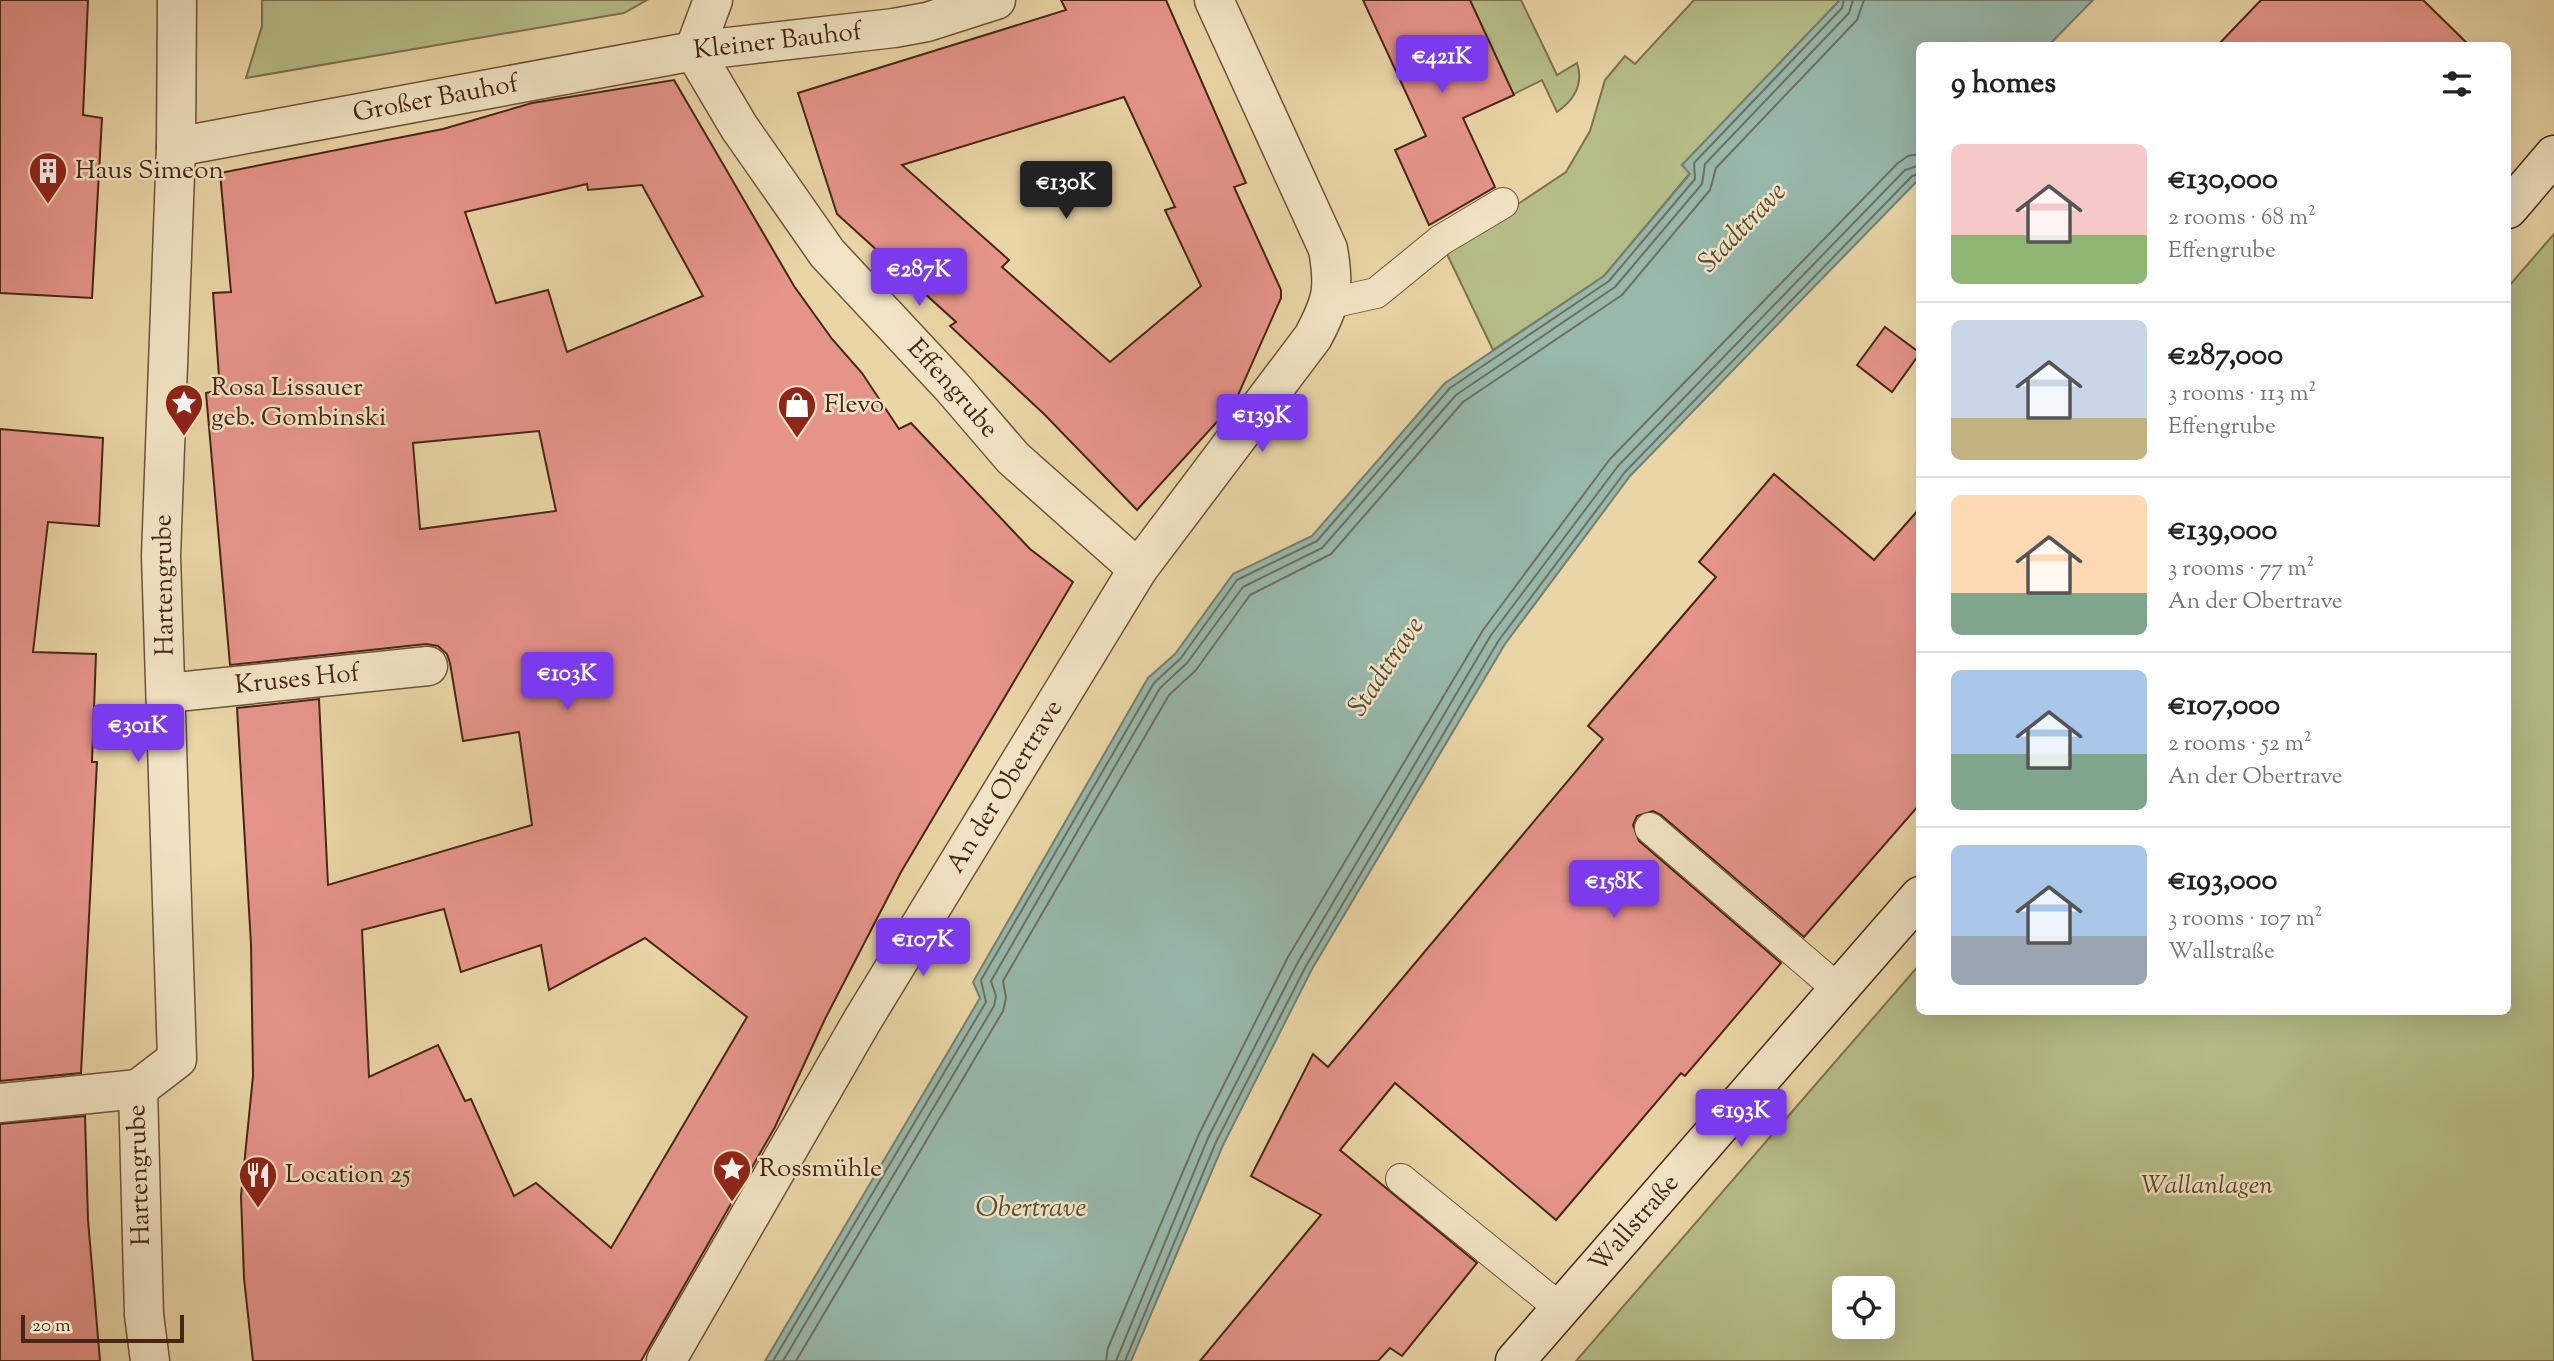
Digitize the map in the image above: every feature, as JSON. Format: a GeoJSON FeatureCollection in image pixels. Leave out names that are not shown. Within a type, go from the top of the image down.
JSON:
{"type":"FeatureCollection","features":[{"type":"Feature","properties":{"kind":"street","name":"Hartengrube"},"geometry":{"type":"LineString","coordinates":[[150,1361],[144,1315],[138,1089],[177,1059],[161,556],[176,147],[177,0]]}},
{"type":"Feature","properties":{"kind":"street","name":"Kleiner Bauhof"},"geometry":{"type":"LineString","coordinates":[[713,0],[694,51],[894,28],[927,22],[996,0]]}},
{"type":"Feature","properties":{"kind":"street"},"geometry":{"type":"LineString","coordinates":[[1214,0],[1328,249],[1333,279],[1331,303]]}},
{"type":"Feature","properties":{"kind":"street","name":"Großer Bauhof"},"geometry":{"type":"LineString","coordinates":[[176,147],[694,51]]}},
{"type":"Feature","properties":{"kind":"street","name":"Effengrube"},"geometry":{"type":"LineString","coordinates":[[694,51],[739,127],[827,253],[953,387],[1013,458],[1138,569]]}},
{"type":"Feature","properties":{"kind":"street"},"geometry":{"type":"LineString","coordinates":[[2511,205],[2554,155]]}},
{"type":"Feature","properties":{"kind":"street","name":"An der Obertrave"},"geometry":{"type":"LineString","coordinates":[[666,1361],[869,1009],[1138,569],[1313,337],[1331,303]]}},
{"type":"Feature","properties":{"kind":"street","name":"Kruses Hof"},"geometry":{"type":"LineString","coordinates":[[167,693],[428,666]]}},
{"type":"Feature","properties":{"kind":"street","name":"Wallstraße"},"geometry":{"type":"LineString","coordinates":[[1516,1361],[1916,901]]}},
{"type":"Feature","properties":{"kind":"street"},"geometry":{"type":"LineString","coordinates":[[0,1103],[138,1089]]}},
{"type":"Feature","properties":{"kind":"lane"},"geometry":{"type":"LineString","coordinates":[[1331,303],[1376,293],[1441,240],[1503,203]]}},
{"type":"Feature","properties":{"kind":"lane"},"geometry":{"type":"LineString","coordinates":[[1650,828],[1839,990]]}},
{"type":"Feature","properties":{"kind":"lane"},"geometry":{"type":"LineString","coordinates":[[1401,1179],[1561,1310]]}},
{"type":"Feature","properties":{"kind":"green space"},"geometry":{"type":"Polygon","coordinates":[[[262,0],[647,0],[624,13],[246,78],[262,26],[262,0]]]}},
{"type":"Feature","properties":{"kind":"green space"},"geometry":{"type":"Polygon","coordinates":[[[1456,0],[1521,0],[1557,75],[1577,63],[1579,78],[1573,97],[1557,112],[1542,80],[1502,100],[1456,0]]]}},
{"type":"Feature","properties":{"kind":"green space"},"geometry":{"type":"Polygon","coordinates":[[[1694,0],[1840,0],[1682,165],[1690,173],[1604,276],[1493,350],[1446,252],[1566,172],[1590,131],[1605,80],[1625,56],[1635,64],[1694,0]]]}},
{"type":"Feature","properties":{"kind":"green space","name":"Wallanlagen"},"geometry":{"type":"Polygon","coordinates":[[[2554,234],[2554,1361],[1576,1361],[1916,969],[1916,1015],[2511,1015],[2511,284],[2554,234]]]}},
{"type":"Feature","properties":{"kind":"water","name":"Obertrave"},"geometry":{"type":"Polygon","coordinates":[[[1840,0],[2093,0],[2052,42],[1916,42],[1916,182],[1630,476],[1505,644],[1312,969],[1223,1145],[1131,1361],[765,1361],[980,998],[973,982],[1148,678],[1175,654],[1233,574],[1312,536],[1445,383],[1604,276],[1690,174],[1682,165],[1840,0]]]}},
{"type":"Feature","properties":{"kind":"building","name":"Haus Simeon"},"geometry":{"type":"Polygon","coordinates":[[[0,0],[88,0],[83,115],[102,118],[92,298],[0,293],[0,0]]]}},
{"type":"Feature","properties":{"kind":"building"},"geometry":{"type":"Polygon","coordinates":[[[1061,0],[1166,0],[1246,183],[1234,187],[1281,290],[1281,298],[1235,402],[1137,510],[1044,414],[950,326],[956,322],[837,214],[798,93],[1066,10],[1061,0]],[[1124,97],[902,165],[1009,260],[1002,267],[1110,362],[1201,286],[1165,210],[1175,207],[1124,97]]]}},
{"type":"Feature","properties":{"kind":"building"},"geometry":{"type":"Polygon","coordinates":[[[1363,0],[1470,0],[1514,95],[1463,118],[1495,187],[1429,225],[1395,150],[1426,136],[1363,0]]]}},
{"type":"Feature","properties":{"kind":"building"},"geometry":{"type":"Polygon","coordinates":[[[2261,0],[2423,0],[2466,42],[2221,42],[2261,0]]]}},
{"type":"Feature","properties":{"kind":"building"},"geometry":{"type":"Polygon","coordinates":[[[674,80],[794,286],[832,339],[862,373],[899,429],[911,423],[1030,549],[1073,582],[901,872],[825,1019],[775,1127],[641,1361],[253,1361],[244,1278],[241,1196],[253,1076],[251,944],[237,708],[319,699],[328,885],[532,825],[519,732],[463,741],[450,663],[447,654],[438,646],[426,644],[230,665],[206,393],[220,390],[213,293],[231,292],[220,173],[443,129],[532,103],[674,80]],[[587,184],[465,212],[496,303],[548,290],[567,352],[703,296],[642,185],[588,190],[587,184]],[[539,431],[413,443],[420,529],[556,511],[539,431]],[[444,909],[362,930],[369,1077],[438,1045],[465,1101],[471,1099],[514,1196],[536,1183],[611,1248],[747,1017],[645,938],[549,990],[541,945],[461,972],[444,909]]]}},
{"type":"Feature","properties":{"kind":"building"},"geometry":{"type":"Polygon","coordinates":[[[1885,327],[1916,350],[1916,359],[1892,392],[1857,365],[1885,327]]]}},
{"type":"Feature","properties":{"kind":"building"},"geometry":{"type":"Polygon","coordinates":[[[0,429],[103,438],[99,526],[48,522],[33,652],[96,654],[92,762],[97,762],[81,1073],[0,1081],[0,429]]]}},
{"type":"Feature","properties":{"kind":"building"},"geometry":{"type":"Polygon","coordinates":[[[1774,474],[1874,560],[1916,513],[1916,809],[1804,937],[1661,815],[1653,811],[1637,816],[1633,825],[1639,841],[1781,963],[1685,1076],[1681,1073],[1556,1220],[1395,1083],[1340,1150],[1477,1263],[1402,1356],[1390,1348],[1378,1361],[1200,1361],[1321,1215],[1251,1176],[1313,1054],[1328,1067],[1603,739],[1588,726],[1716,577],[1699,562],[1774,474]]]}},
{"type":"Feature","properties":{"kind":"building"},"geometry":{"type":"Polygon","coordinates":[[[85,1116],[88,1220],[100,1361],[0,1361],[0,1124],[85,1116]]]}},
{"type":"Feature","properties":{"kind":"place","name":"Haus Simeon"},"geometry":{"type":"Point","coordinates":[48,205]}},
{"type":"Feature","properties":{"kind":"place","name":"Rosa Lissauer geb. Gombinski"},"geometry":{"type":"Point","coordinates":[184,437]}},
{"type":"Feature","properties":{"kind":"place","name":"Flevo"},"geometry":{"type":"Point","coordinates":[797,439]}},
{"type":"Feature","properties":{"kind":"place","name":"Rossmühle"},"geometry":{"type":"Point","coordinates":[732,1203]}},
{"type":"Feature","properties":{"kind":"place","name":"Location 25"},"geometry":{"type":"Point","coordinates":[258,1209]}},
{"type":"Feature","properties":{"kind":"water label","name":"Stadttrave"},"geometry":{"type":"Point","coordinates":[1743,228]}},
{"type":"Feature","properties":{"kind":"water label","name":"Stadttrave"},"geometry":{"type":"Point","coordinates":[1387,667]}}]}
